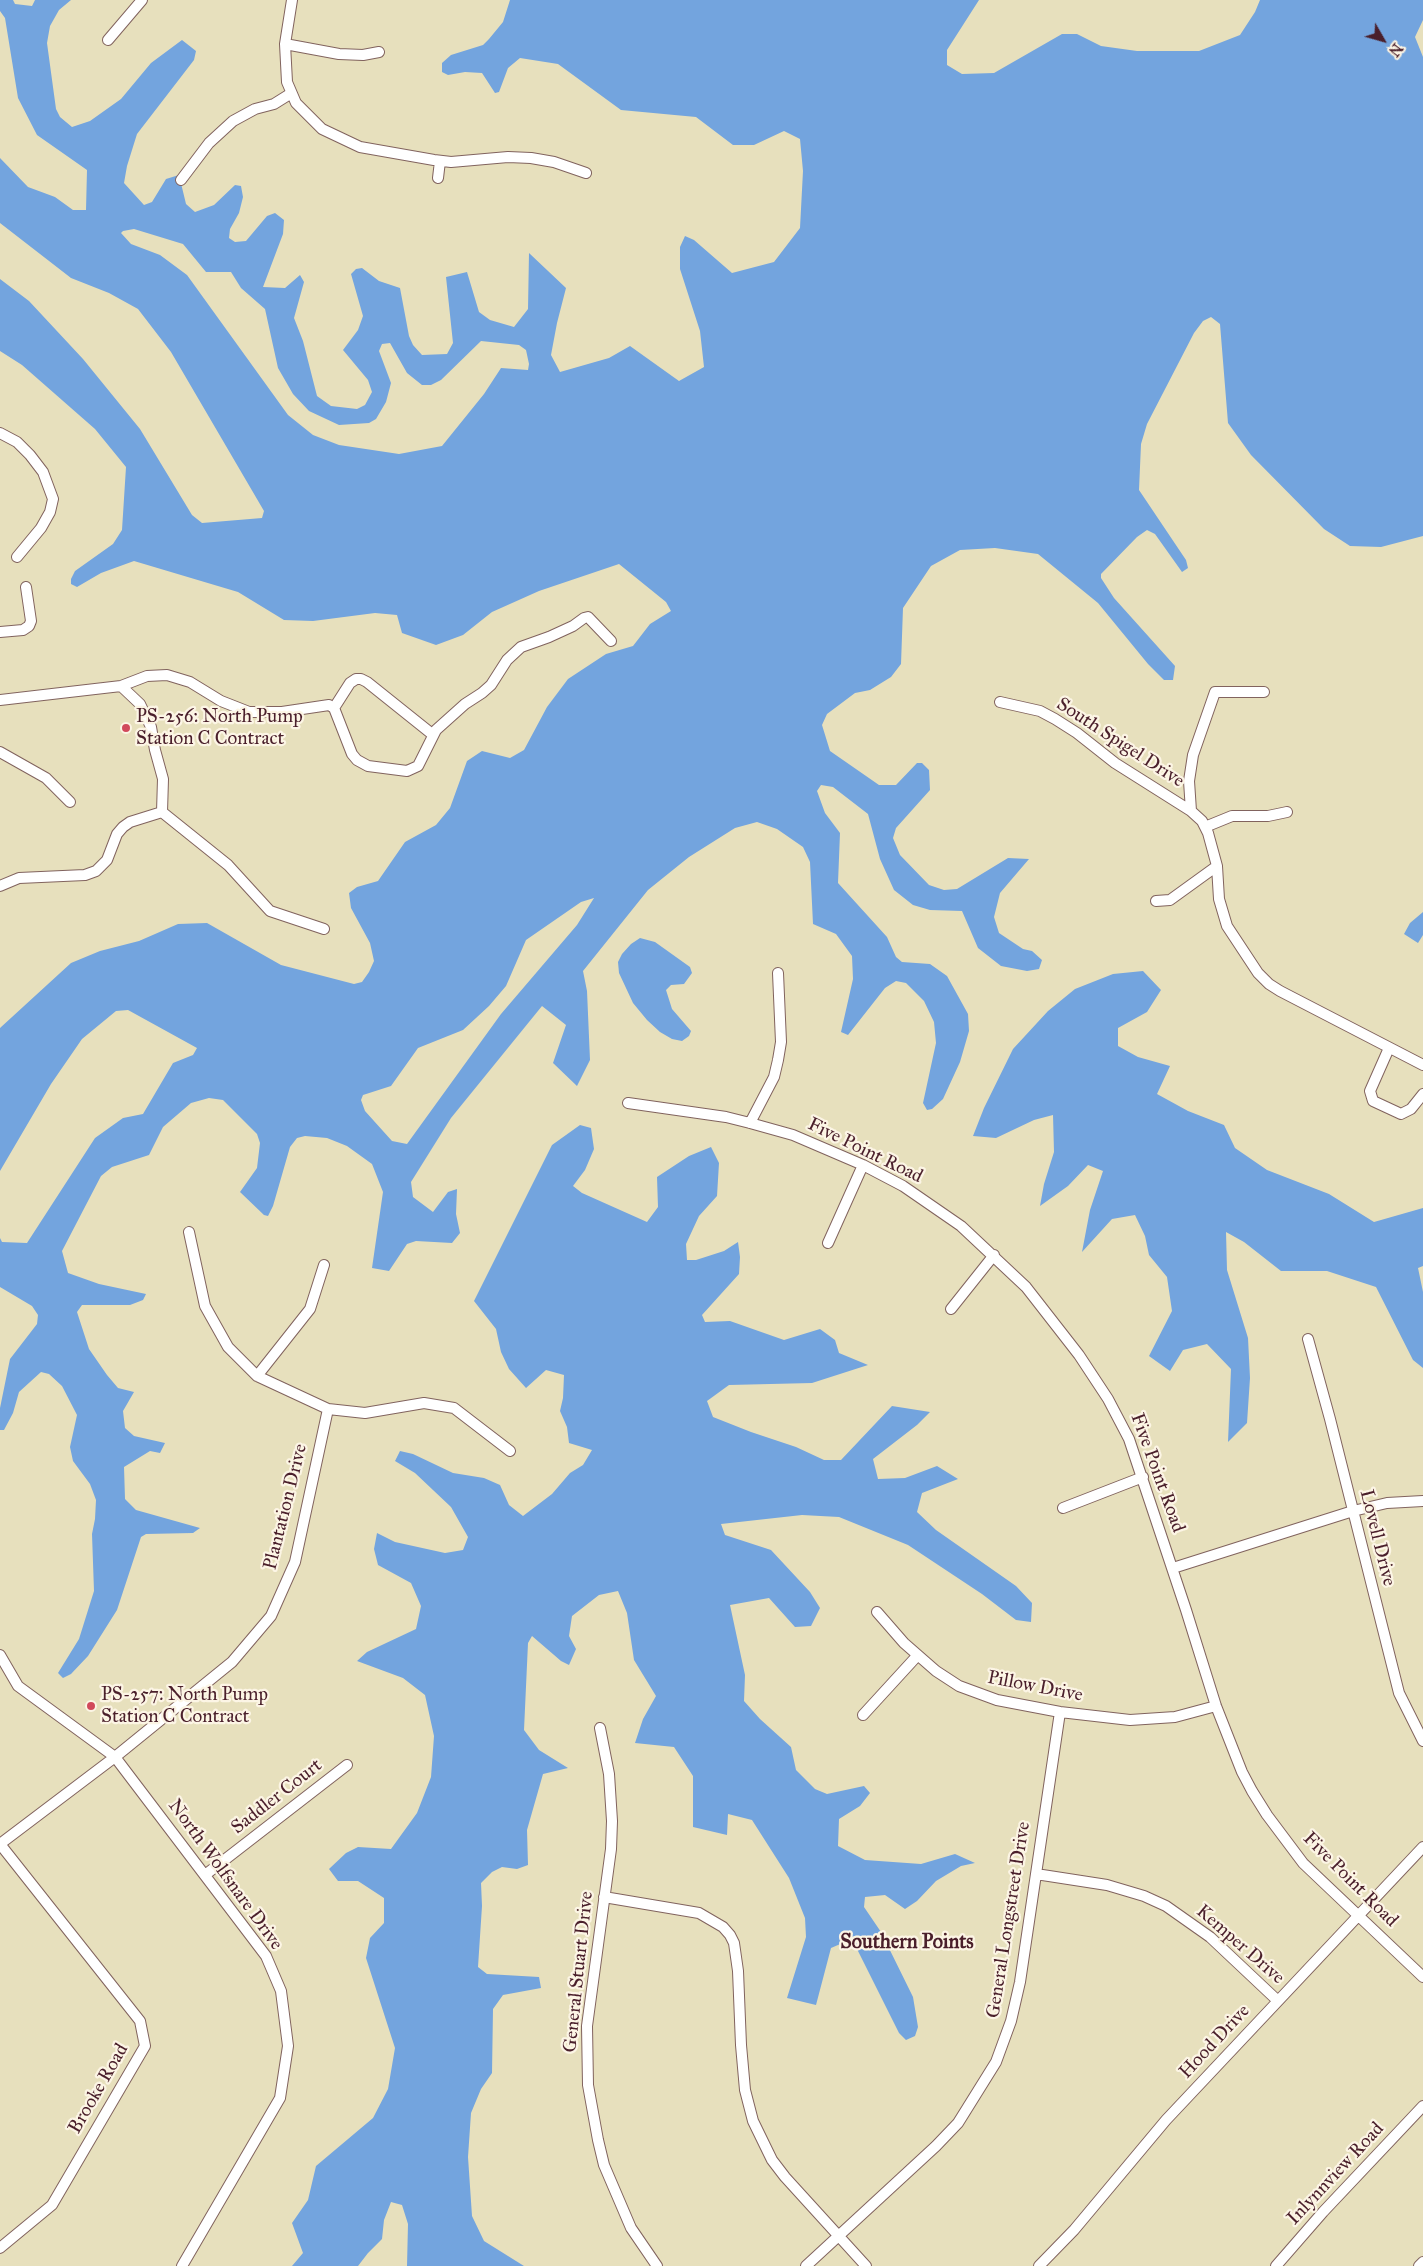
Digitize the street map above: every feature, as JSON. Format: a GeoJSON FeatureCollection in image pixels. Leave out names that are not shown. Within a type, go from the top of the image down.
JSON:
{"type":"FeatureCollection","features":[{"type":"Feature","properties":{"kind":"street"},"geometry":{"type":"LineString","coordinates":[[108,40],[142,0]]}},
{"type":"Feature","properties":{"kind":"street"},"geometry":{"type":"LineString","coordinates":[[292,0],[285,44],[287,82],[290,94],[304,114],[338,139],[360,147],[440,161],[508,157],[532,158],[554,162],[586,173]]}},
{"type":"Feature","properties":{"kind":"street"},"geometry":{"type":"LineString","coordinates":[[285,44],[339,54],[363,55],[379,52]]}},
{"type":"Feature","properties":{"kind":"street"},"geometry":{"type":"LineString","coordinates":[[181,180],[209,143],[233,121],[255,109],[274,104],[290,94]]}},
{"type":"Feature","properties":{"kind":"street"},"geometry":{"type":"LineString","coordinates":[[438,178],[440,161]]}},
{"type":"Feature","properties":{"kind":"street"},"geometry":{"type":"LineString","coordinates":[[0,433],[17,442],[30,454],[43,472],[50,489],[53,506],[41,528],[17,557]]}},
{"type":"Feature","properties":{"kind":"street"},"geometry":{"type":"LineString","coordinates":[[0,632],[23,630],[29,626],[31,621],[26,586]]}},
{"type":"Feature","properties":{"kind":"street"},"geometry":{"type":"LineString","coordinates":[[0,700],[121,686],[147,676],[167,675],[190,682],[221,701],[249,712],[265,714],[329,705],[334,708],[352,754],[357,760],[368,766],[407,771],[413,769],[422,758],[432,734],[464,704],[491,685],[507,660],[522,647],[549,637],[588,617],[611,642]]}},
{"type":"Feature","properties":{"kind":"street"},"geometry":{"type":"LineString","coordinates":[[334,708],[350,683],[356,679],[361,679],[368,682],[432,734]]}},
{"type":"Feature","properties":{"kind":"street"},"geometry":{"type":"LineString","coordinates":[[121,686],[140,704],[151,727],[163,779],[162,812]]}},
{"type":"Feature","properties":{"kind":"street","name":"South Spigel Drive"},"geometry":{"type":"LineString","coordinates":[[1191,811],[1189,781],[1193,755],[1215,692],[1264,692]]}},
{"type":"Feature","properties":{"kind":"street","name":"South Spigel Drive"},"geometry":{"type":"LineString","coordinates":[[1000,702],[1040,711],[1055,719],[1077,733],[1115,763],[1191,811],[1205,827],[1214,848],[1218,866],[1220,899],[1227,926],[1258,973],[1280,991],[1423,1064]]}},
{"type":"Feature","properties":{"kind":"street"},"geometry":{"type":"LineString","coordinates":[[0,752],[46,778],[70,802]]}},
{"type":"Feature","properties":{"kind":"street"},"geometry":{"type":"LineString","coordinates":[[0,886],[19,878],[84,875],[96,871],[107,860],[117,834],[122,827],[130,822],[162,812]]}},
{"type":"Feature","properties":{"kind":"street"},"geometry":{"type":"LineString","coordinates":[[162,812],[228,865],[270,911],[324,929]]}},
{"type":"Feature","properties":{"kind":"street"},"geometry":{"type":"LineString","coordinates":[[1205,827],[1232,816],[1268,816],[1287,812]]}},
{"type":"Feature","properties":{"kind":"street"},"geometry":{"type":"LineString","coordinates":[[1156,901],[1170,900],[1218,866]]}},
{"type":"Feature","properties":{"kind":"street"},"geometry":{"type":"LineString","coordinates":[[750,1123],[770,1085],[778,1060],[781,1042],[778,973]]}},
{"type":"Feature","properties":{"kind":"street"},"geometry":{"type":"LineString","coordinates":[[1389,1048],[1370,1091],[1373,1102],[1401,1114],[1411,1109],[1423,1094]]}},
{"type":"Feature","properties":{"kind":"street","name":"Five Point Road"},"geometry":{"type":"LineString","coordinates":[[628,1103],[726,1117],[750,1123],[794,1135],[863,1165],[903,1186],[961,1226],[1026,1287],[1079,1355],[1118,1416],[1142,1477],[1173,1568],[1216,1706],[1242,1772],[1267,1815],[1303,1863],[1423,1977]]}},
{"type":"Feature","properties":{"kind":"street"},"geometry":{"type":"LineString","coordinates":[[828,1243],[863,1165]]}},
{"type":"Feature","properties":{"kind":"street"},"geometry":{"type":"LineString","coordinates":[[189,1232],[205,1306],[228,1347],[257,1376],[328,1409],[365,1413],[424,1403],[454,1408],[510,1451]]}},
{"type":"Feature","properties":{"kind":"street"},"geometry":{"type":"LineString","coordinates":[[951,1309],[994,1255]]}},
{"type":"Feature","properties":{"kind":"street"},"geometry":{"type":"LineString","coordinates":[[257,1376],[310,1309],[324,1266]]}},
{"type":"Feature","properties":{"kind":"street","name":"Lovell Drive"},"geometry":{"type":"LineString","coordinates":[[1308,1339],[1398,1693],[1423,1741]]}},
{"type":"Feature","properties":{"kind":"street","name":"Plantation Drive"},"geometry":{"type":"LineString","coordinates":[[0,1844],[115,1757],[232,1662],[271,1616],[295,1562],[328,1409]]}},
{"type":"Feature","properties":{"kind":"street"},"geometry":{"type":"LineString","coordinates":[[1063,1508],[1142,1477]]}},
{"type":"Feature","properties":{"kind":"street"},"geometry":{"type":"LineString","coordinates":[[1173,1568],[1353,1511],[1387,1503],[1423,1501]]}},
{"type":"Feature","properties":{"kind":"street","name":"Pillow Drive"},"geometry":{"type":"LineString","coordinates":[[877,1612],[917,1656],[936,1672],[976,1693],[1026,1706],[1109,1719],[1158,1719],[1216,1706]]}},
{"type":"Feature","properties":{"kind":"street","name":"North Wolfsnare Drive"},"geometry":{"type":"LineString","coordinates":[[0,1655],[18,1686],[115,1757],[266,1956],[281,1991],[288,2046],[280,2098],[182,2266]]}},
{"type":"Feature","properties":{"kind":"street"},"geometry":{"type":"LineString","coordinates":[[863,1715],[917,1656]]}},
{"type":"Feature","properties":{"kind":"street","name":"General Longstreet Drive"},"geometry":{"type":"LineString","coordinates":[[806,2266],[922,2160],[958,2123],[996,2062],[1011,2021],[1020,1982],[1060,1712]]}},
{"type":"Feature","properties":{"kind":"street","name":"General Stuart Drive"},"geometry":{"type":"LineString","coordinates":[[600,1728],[610,1774],[612,1795],[611,1849],[587,2026],[587,2058],[591,2107],[604,2165],[618,2200],[643,2248],[656,2266]]}},
{"type":"Feature","properties":{"kind":"street","name":"Saddler Court"},"geometry":{"type":"LineString","coordinates":[[205,1875],[347,1765]]}},
{"type":"Feature","properties":{"kind":"street","name":"Brooke Road"},"geometry":{"type":"LineString","coordinates":[[0,1844],[140,2021],[144,2046],[52,2205],[0,2248]]}},
{"type":"Feature","properties":{"kind":"street","name":"Hood Drive"},"geometry":{"type":"LineString","coordinates":[[1039,2266],[1074,2230],[1166,2120],[1423,1847]]}},
{"type":"Feature","properties":{"kind":"street","name":"Kemper Drive"},"geometry":{"type":"LineString","coordinates":[[1036,1874],[1107,1885],[1144,1896],[1166,1906],[1210,1937],[1278,2001]]}},
{"type":"Feature","properties":{"kind":"street"},"geometry":{"type":"LineString","coordinates":[[604,1897],[699,1913],[723,1926],[730,1935],[734,1942],[738,1971],[745,2090],[753,2121],[772,2160],[785,2177],[866,2266]]}},
{"type":"Feature","properties":{"kind":"street","name":"Inlynnview Road"},"geometry":{"type":"LineString","coordinates":[[1276,2266],[1323,2212],[1423,2106]]}},
{"type":"Feature","properties":{"kind":"street"},"geometry":{"type":"LineString","coordinates":[[1419,2266],[1423,2262]]}},
{"type":"Feature","properties":{"kind":"water"},"geometry":{"type":"Polygon","coordinates":[[[0,0],[13,0],[15,4],[32,6],[35,0],[71,0],[59,10],[50,26],[47,43],[56,109],[60,117],[72,127],[90,121],[121,99],[151,63],[182,40],[196,51],[194,60],[137,134],[124,183],[144,205],[152,202],[166,179],[179,175],[186,204],[195,212],[214,205],[235,185],[241,186],[243,197],[239,213],[230,229],[229,238],[235,242],[246,241],[267,216],[275,213],[284,220],[283,234],[263,287],[285,288],[300,275],[304,282],[294,318],[303,341],[317,396],[331,406],[357,409],[365,405],[372,392],[368,380],[343,350],[358,330],[363,316],[351,274],[356,269],[362,268],[379,281],[400,288],[409,336],[413,345],[422,355],[447,354],[453,343],[446,277],[467,272],[479,312],[490,320],[514,327],[528,309],[529,253],[566,288],[551,355],[560,372],[609,358],[630,346],[679,381],[704,367],[700,331],[680,269],[680,247],[685,236],[694,240],[732,273],[774,262],[800,228],[803,171],[800,139],[784,131],[754,145],[733,145],[696,117],[621,110],[558,64],[520,58],[508,68],[499,92],[495,93],[482,73],[465,72],[448,75],[442,72],[442,63],[451,55],[483,45],[489,39],[503,22],[510,0],[979,0],[947,50],[947,65],[962,74],[994,73],[1062,34],[1077,34],[1101,46],[1137,51],[1199,51],[1240,35],[1255,12],[1260,0],[1423,0],[1423,20],[1415,37],[1423,57],[1423,536],[1381,547],[1350,546],[1324,529],[1251,455],[1228,423],[1220,324],[1211,317],[1203,321],[1194,333],[1147,424],[1141,444],[1139,490],[1186,560],[1188,568],[1182,572],[1155,534],[1147,530],[1137,537],[1101,574],[1101,578],[1114,598],[1175,666],[1173,680],[1164,680],[1148,664],[1098,603],[1038,554],[995,548],[960,550],[931,566],[903,608],[901,664],[891,677],[870,690],[855,693],[827,714],[822,725],[830,751],[879,785],[896,785],[917,763],[922,763],[929,770],[930,790],[896,828],[893,838],[900,855],[929,885],[944,890],[957,889],[1008,858],[1029,859],[1000,893],[994,917],[999,933],[1023,949],[1032,951],[1042,960],[1039,969],[1027,971],[1001,966],[978,948],[962,911],[930,910],[913,905],[894,890],[880,859],[868,814],[833,787],[821,785],[817,791],[825,813],[840,833],[838,883],[887,937],[896,957],[902,962],[930,964],[947,976],[968,1014],[969,1031],[960,1062],[943,1099],[932,1109],[927,1110],[923,1103],[936,1043],[934,1022],[924,1001],[906,983],[896,981],[885,988],[848,1035],[841,1032],[853,979],[852,956],[836,934],[813,924],[810,862],[803,847],[777,829],[757,822],[735,828],[689,857],[648,890],[583,971],[587,991],[590,1060],[577,1086],[553,1063],[566,1025],[542,1006],[451,1118],[411,1182],[413,1197],[433,1212],[448,1192],[457,1189],[456,1214],[460,1233],[452,1243],[416,1241],[407,1244],[389,1271],[372,1268],[383,1192],[372,1164],[347,1146],[327,1138],[305,1136],[297,1138],[290,1147],[273,1206],[268,1216],[264,1215],[240,1192],[257,1168],[260,1143],[257,1134],[223,1100],[209,1098],[191,1103],[163,1127],[149,1155],[112,1167],[101,1176],[62,1251],[68,1273],[99,1284],[146,1294],[143,1300],[130,1305],[82,1305],[77,1312],[89,1349],[107,1375],[118,1388],[134,1392],[123,1411],[125,1428],[134,1436],[165,1443],[160,1453],[150,1451],[124,1467],[125,1499],[136,1510],[200,1528],[193,1533],[146,1534],[141,1537],[117,1610],[88,1656],[71,1674],[63,1678],[58,1673],[79,1639],[94,1591],[92,1534],[96,1500],[90,1484],[73,1461],[70,1447],[77,1415],[62,1386],[49,1374],[41,1372],[19,1392],[13,1413],[4,1430],[0,1430],[0,1408],[10,1359],[37,1324],[38,1315],[32,1306],[0,1287],[0,1238],[2,1242],[27,1243],[95,1138],[123,1118],[143,1114],[173,1063],[193,1055],[197,1048],[128,1010],[116,1011],[82,1039],[51,1084],[0,1171],[0,1028],[71,963],[100,951],[139,941],[178,924],[207,923],[281,965],[354,984],[362,982],[374,961],[370,943],[351,908],[349,893],[357,887],[378,881],[405,842],[436,825],[450,808],[467,761],[482,751],[510,758],[524,750],[547,707],[568,679],[606,654],[633,646],[650,624],[671,611],[666,602],[619,564],[539,591],[492,612],[463,635],[436,645],[402,633],[397,615],[375,613],[313,621],[284,620],[238,592],[134,561],[101,573],[77,587],[71,584],[75,571],[113,544],[122,530],[126,467],[95,429],[22,365],[0,351],[0,279],[29,301],[83,359],[140,429],[192,515],[202,523],[262,518],[264,511],[171,352],[138,309],[109,293],[71,278],[0,223],[0,158],[28,187],[55,197],[73,210],[86,210],[87,170],[37,135],[18,98],[5,18],[0,11],[0,0]],[[134,229],[121,233],[131,244],[160,255],[187,275],[288,415],[313,435],[339,445],[399,454],[442,446],[484,394],[501,368],[528,370],[529,364],[526,350],[519,345],[481,341],[441,380],[431,385],[422,385],[407,373],[390,343],[382,344],[379,351],[391,383],[386,402],[376,419],[369,423],[339,425],[309,411],[293,394],[278,368],[265,309],[241,288],[231,272],[206,272],[183,244],[134,229]],[[594,898],[581,902],[526,940],[506,986],[489,1006],[463,1030],[418,1048],[391,1086],[363,1095],[361,1100],[365,1111],[392,1141],[407,1144],[501,1014],[577,925],[594,898]]]}},
{"type":"Feature","properties":{"kind":"water"},"geometry":{"type":"Polygon","coordinates":[[[1423,912],[1423,935],[1418,943],[1404,934],[1410,923],[1423,912]]]}},
{"type":"Feature","properties":{"kind":"water"},"geometry":{"type":"Polygon","coordinates":[[[640,938],[655,942],[690,967],[692,973],[684,984],[671,985],[666,990],[672,1009],[691,1031],[689,1036],[682,1041],[672,1039],[660,1032],[647,1020],[633,1003],[619,973],[618,962],[622,954],[640,938]]]}},
{"type":"Feature","properties":{"kind":"water"},"geometry":{"type":"Polygon","coordinates":[[[1143,971],[1161,990],[1147,1012],[1118,1028],[1118,1046],[1138,1057],[1170,1066],[1157,1094],[1188,1111],[1224,1125],[1235,1148],[1267,1170],[1329,1194],[1374,1222],[1423,1208],[1423,1266],[1418,1268],[1423,1292],[1423,1368],[1413,1360],[1376,1287],[1327,1271],[1281,1271],[1244,1242],[1226,1232],[1227,1270],[1248,1338],[1250,1378],[1247,1423],[1228,1442],[1231,1369],[1207,1344],[1183,1350],[1170,1371],[1149,1356],[1172,1311],[1167,1277],[1149,1255],[1145,1236],[1135,1215],[1112,1219],[1082,1252],[1090,1210],[1103,1171],[1088,1165],[1068,1186],[1040,1206],[1044,1184],[1054,1152],[1053,1115],[1034,1120],[996,1138],[973,1136],[984,1108],[1013,1049],[1048,1011],[1075,989],[1113,974],[1143,971]]]}},
{"type":"Feature","properties":{"kind":"water"},"geometry":{"type":"Polygon","coordinates":[[[580,1125],[591,1128],[594,1149],[585,1170],[573,1186],[582,1193],[647,1222],[658,1207],[657,1177],[689,1156],[711,1147],[719,1163],[717,1196],[699,1216],[686,1244],[687,1260],[696,1260],[724,1251],[738,1242],[740,1257],[739,1274],[702,1315],[705,1322],[730,1321],[784,1340],[820,1329],[835,1340],[839,1353],[868,1365],[812,1383],[729,1385],[707,1401],[713,1417],[796,1447],[824,1460],[841,1460],[892,1406],[930,1412],[917,1425],[873,1459],[878,1479],[905,1478],[937,1466],[958,1479],[922,1493],[917,1512],[936,1530],[1016,1586],[1032,1603],[1031,1622],[1016,1620],[982,1594],[908,1545],[839,1517],[802,1515],[721,1524],[725,1535],[771,1550],[810,1592],[820,1608],[811,1626],[795,1627],[769,1598],[730,1605],[745,1675],[744,1701],[760,1719],[791,1747],[796,1770],[815,1789],[827,1794],[864,1786],[870,1793],[860,1806],[839,1819],[838,1846],[865,1860],[921,1864],[955,1854],[975,1863],[961,1866],[936,1881],[917,1901],[905,1909],[885,1895],[865,1897],[864,1907],[881,1932],[913,1997],[918,2027],[915,2036],[906,2040],[899,2033],[852,1939],[831,1948],[816,2005],[787,1998],[806,1937],[805,1918],[789,1878],[752,1820],[728,1814],[727,1835],[693,1827],[693,1776],[674,1747],[635,1743],[643,1719],[656,1696],[634,1660],[627,1613],[618,1591],[599,1595],[572,1616],[569,1636],[576,1649],[569,1665],[561,1661],[532,1636],[528,1643],[524,1730],[539,1750],[568,1768],[543,1774],[527,1830],[528,1865],[517,1869],[502,1867],[492,1872],[481,1883],[482,1906],[478,1967],[487,1974],[539,1977],[541,1988],[503,1995],[493,2009],[492,2073],[481,2089],[471,2113],[468,2157],[472,2216],[484,2241],[524,2266],[407,2266],[408,2224],[402,2205],[391,2202],[384,2220],[382,2239],[358,2266],[292,2266],[303,2253],[292,2223],[308,2200],[316,2166],[373,2118],[388,2089],[395,2048],[366,1958],[370,1938],[384,1923],[384,1898],[358,1881],[338,1881],[329,1869],[346,1853],[358,1847],[391,1849],[417,1813],[431,1777],[434,1736],[425,1695],[403,1678],[357,1661],[367,1652],[416,1629],[421,1606],[411,1583],[378,1565],[374,1549],[377,1533],[395,1542],[445,1553],[463,1550],[468,1537],[451,1507],[415,1473],[395,1461],[400,1451],[413,1454],[453,1473],[484,1478],[500,1485],[509,1505],[523,1516],[552,1494],[570,1473],[583,1465],[592,1450],[569,1443],[567,1427],[560,1411],[563,1398],[564,1375],[546,1370],[526,1388],[509,1369],[501,1352],[496,1329],[474,1301],[552,1145],[580,1125]]]}},
{"type":"Feature","properties":{"kind":"place","name":"PS-256: North Pump Station C Contract"},"geometry":{"type":"Point","coordinates":[126,728]}},
{"type":"Feature","properties":{"kind":"place","name":"PS-257: North Pump Station C Contract"},"geometry":{"type":"Point","coordinates":[91,1706]}},
{"type":"Feature","properties":{"kind":"district","name":"Southern Points"},"geometry":{"type":"Point","coordinates":[907,1943]}}]}
